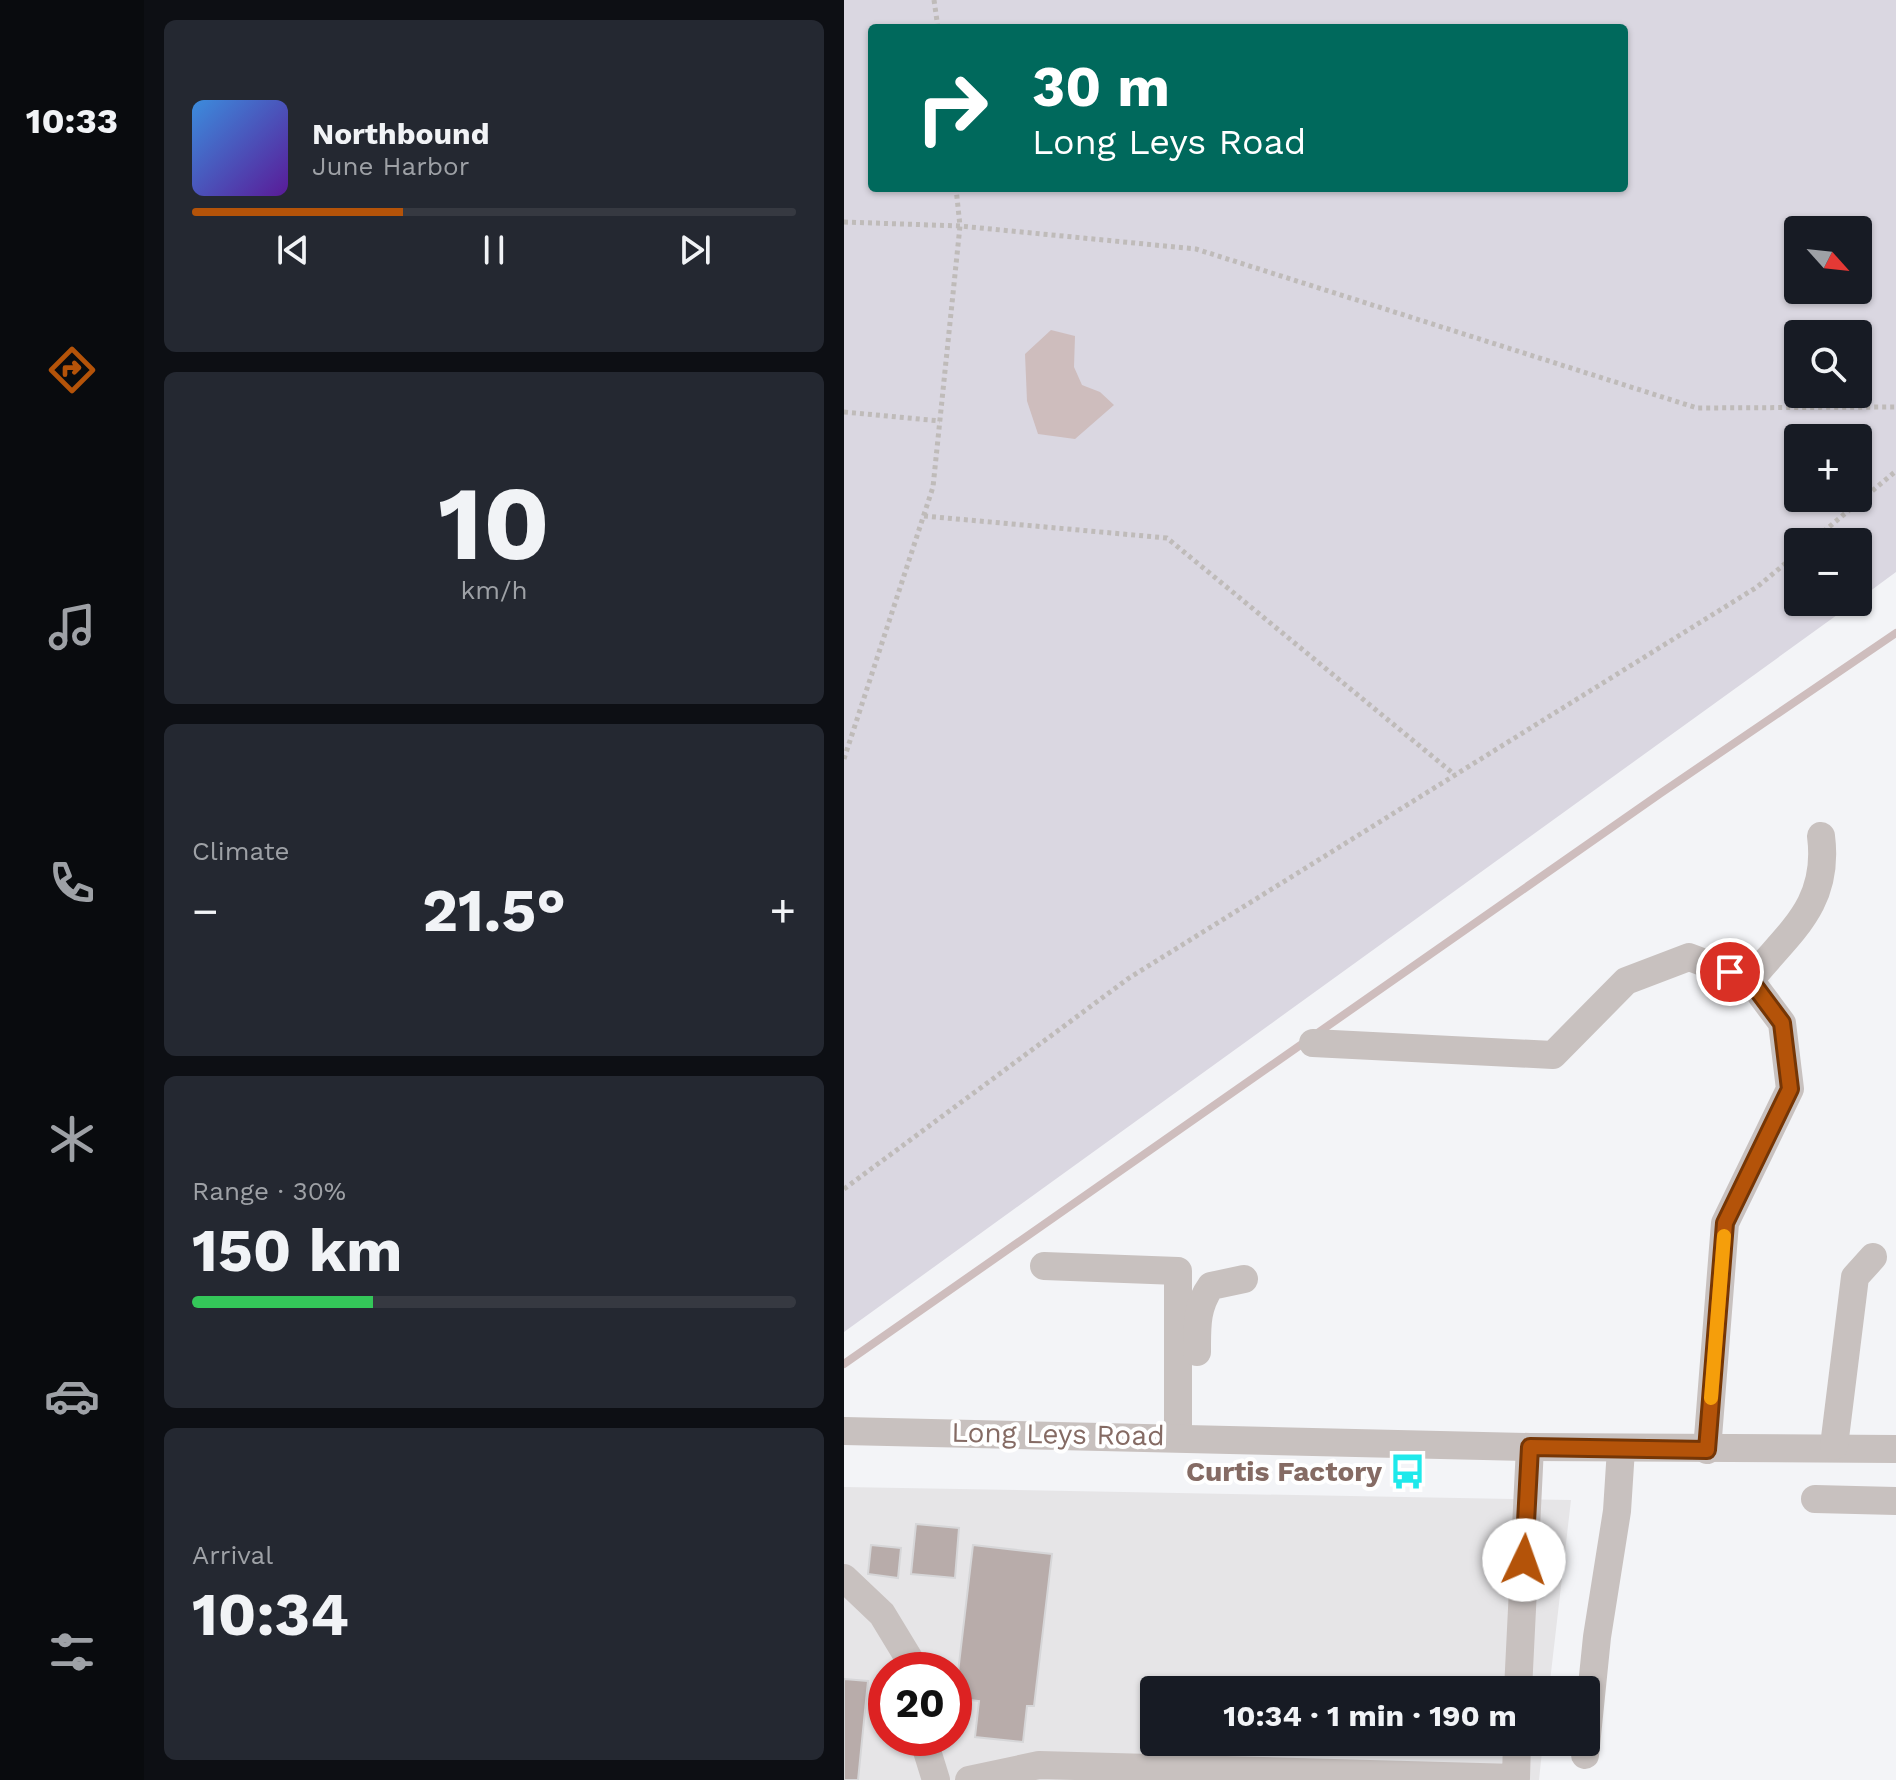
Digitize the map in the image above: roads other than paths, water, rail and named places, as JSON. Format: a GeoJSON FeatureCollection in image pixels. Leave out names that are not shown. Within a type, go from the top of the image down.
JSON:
{"type":"FeatureCollection","features":[{"type":"Feature","properties":{"kind":"street"},"geometry":{"type":"LineString","coordinates":[[1750,980],[1787,942],[1808,909],[1825,864],[1821,836]]}},
{"type":"Feature","properties":{"kind":"street"},"geometry":{"type":"LineString","coordinates":[[1313,1043],[1553,1055],[1626,981],[1689,957],[1750,980],[1782,1023],[1790,1089],[1725,1223],[1707,1450]]}},
{"type":"Feature","properties":{"kind":"street"},"geometry":{"type":"LineString","coordinates":[[1834,1446],[1855,1277],[1873,1257]]}},
{"type":"Feature","properties":{"kind":"street"},"geometry":{"type":"LineString","coordinates":[[1044,1266],[1178,1271],[1188,1436]]}},
{"type":"Feature","properties":{"kind":"street"},"geometry":{"type":"LineString","coordinates":[[1188,1436],[1197,1317],[1202,1299],[1211,1286],[1244,1279]]}},
{"type":"Feature","properties":{"kind":"street","name":"Long Leys Road"},"geometry":{"type":"LineString","coordinates":[[844,1431],[1188,1436],[1621,1449],[1834,1446],[1896,1449]]}},
{"type":"Feature","properties":{"kind":"street"},"geometry":{"type":"LineString","coordinates":[[1519,1676],[1530,1447]]}},
{"type":"Feature","properties":{"kind":"street"},"geometry":{"type":"LineString","coordinates":[[1593,1676],[1617,1511],[1621,1449]]}},
{"type":"Feature","properties":{"kind":"street"},"geometry":{"type":"LineString","coordinates":[[1815,1499],[1896,1501]]}},
{"type":"Feature","properties":{"kind":"street"},"geometry":{"type":"LineString","coordinates":[[844,1578],[882,1614],[905,1652]]}},
{"type":"Feature","properties":{"kind":"street"},"geometry":{"type":"LineString","coordinates":[[929,1756],[936,1780]]}},
{"type":"Feature","properties":{"kind":"street"},"geometry":{"type":"LineString","coordinates":[[969,1780],[1039,1765],[1516,1779],[1517,1756]]}},
{"type":"Feature","properties":{"kind":"waterway"},"geometry":{"type":"LineString","coordinates":[[844,1364],[1661,793],[1896,633]]}},
{"type":"Feature","properties":{"kind":"place","name":"Curtis Factory"},"geometry":{"type":"Point","coordinates":[1408,1471]}}]}
